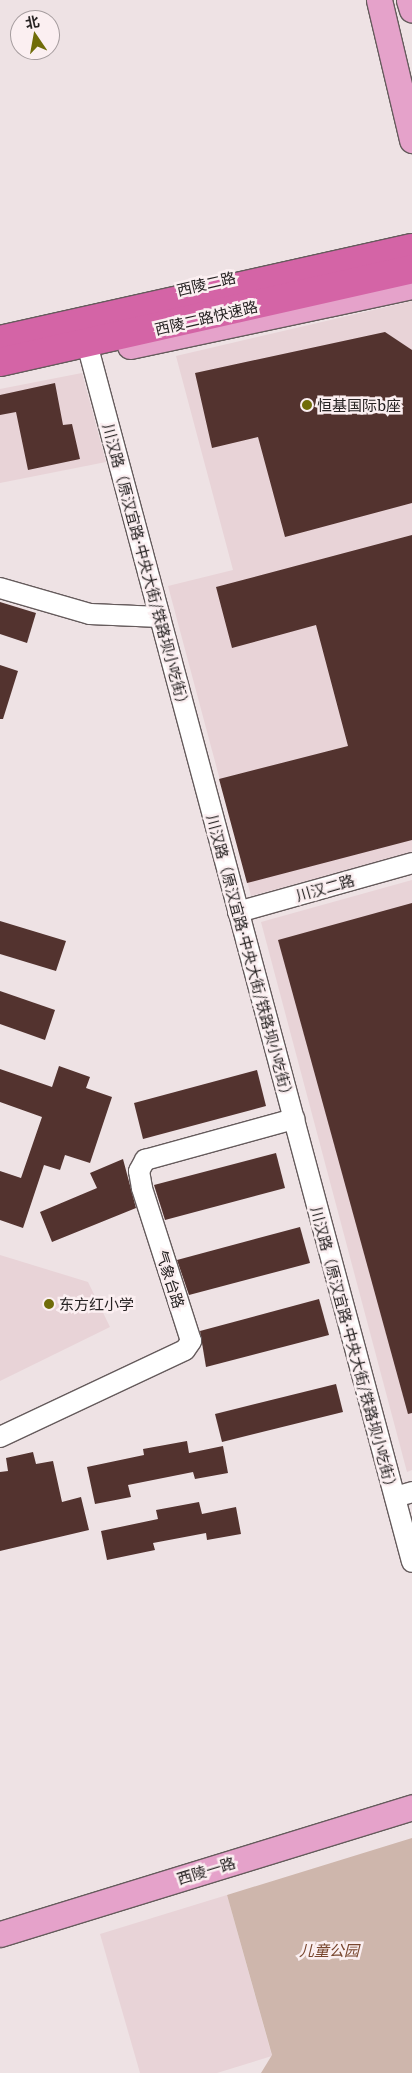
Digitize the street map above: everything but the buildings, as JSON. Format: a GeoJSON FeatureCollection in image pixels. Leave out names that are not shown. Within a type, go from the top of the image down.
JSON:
{"type":"FeatureCollection","features":[{"type":"Feature","properties":{"kind":"highway","name":"西陵二路快速路"},"geometry":{"type":"LineString","coordinates":[[0,340],[412,248]]}},
{"type":"Feature","properties":{"kind":"highway","name":"西陵二路快速路"},"geometry":{"type":"LineString","coordinates":[[0,362],[412,269]]}},
{"type":"Feature","properties":{"kind":"main road"},"geometry":{"type":"LineString","coordinates":[[379,0],[412,140]]}},
{"type":"Feature","properties":{"kind":"main road"},"geometry":{"type":"LineString","coordinates":[[409,0],[412,10]]}},
{"type":"Feature","properties":{"kind":"main road","name":"西陵二路"},"geometry":{"type":"LineString","coordinates":[[0,328],[412,234]]}},
{"type":"Feature","properties":{"kind":"main road"},"geometry":{"type":"LineString","coordinates":[[0,373],[412,286]]}},
{"type":"Feature","properties":{"kind":"main road","name":"西陵一路"},"geometry":{"type":"LineString","coordinates":[[0,1934],[412,1807]]}},
{"type":"Feature","properties":{"kind":"main road","name":"西陵一路"},"geometry":{"type":"LineString","coordinates":[[0,1947],[412,1820]]}},
{"type":"Feature","properties":{"kind":"street","name":"川汉路（原汉宜路·中央大街/铁路坝小吃街）"},"geometry":{"type":"LineString","coordinates":[[90,355],[294,1120],[403,1494],[412,1562]]}},
{"type":"Feature","properties":{"kind":"street"},"geometry":{"type":"LineString","coordinates":[[0,588],[90,614],[160,617]]}},
{"type":"Feature","properties":{"kind":"street","name":"川汉二路"},"geometry":{"type":"LineString","coordinates":[[238,912],[412,863]]}},
{"type":"Feature","properties":{"kind":"street","name":"气象台路"},"geometry":{"type":"LineString","coordinates":[[0,1437],[186,1350],[191,1341],[142,1188],[139,1171],[145,1160],[294,1120]]}},
{"type":"Feature","properties":{"kind":"shaded area"},"geometry":{"type":"Polygon","coordinates":[[[412,301],[412,853],[251,896],[168,586],[233,570],[176,356],[412,301]]]}},
{"type":"Feature","properties":{"kind":"shaded area"},"geometry":{"type":"Polygon","coordinates":[[[82,373],[106,462],[0,483],[0,389],[82,373]]]}},
{"type":"Feature","properties":{"kind":"shaded area"},"geometry":{"type":"Polygon","coordinates":[[[412,880],[412,1470],[407,1472],[261,922],[412,880]]]}},
{"type":"Feature","properties":{"kind":"shaded area","name":"东方红小学"},"geometry":{"type":"Polygon","coordinates":[[[0,1255],[88,1282],[110,1327],[0,1381],[0,1255]]]}},
{"type":"Feature","properties":{"kind":"shaded area"},"geometry":{"type":"Polygon","coordinates":[[[227,1895],[272,2056],[217,2073],[140,2073],[100,1934],[227,1895]]]}},
{"type":"Feature","properties":{"kind":"green space","name":"儿童公园"},"geometry":{"type":"Polygon","coordinates":[[[412,1838],[412,2073],[261,2073],[272,2055],[227,1895],[412,1838]]]}},
{"type":"Feature","properties":{"kind":"place","name":"恒基国际b座"},"geometry":{"type":"Point","coordinates":[307,405]}},
{"type":"Feature","properties":{"kind":"place","name":"东方红小学"},"geometry":{"type":"Point","coordinates":[49,1304]}}]}
